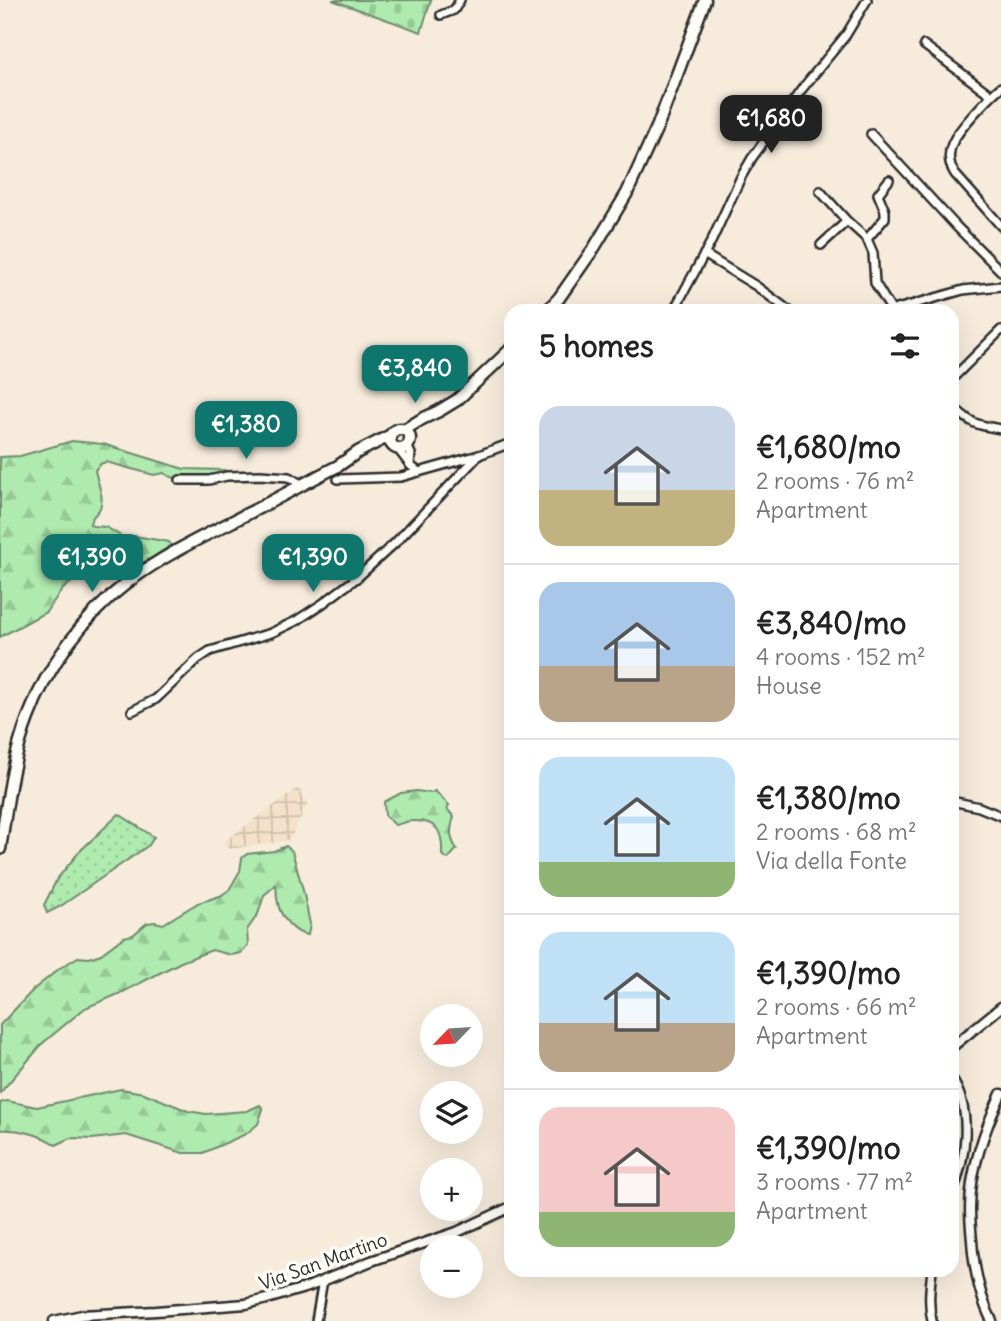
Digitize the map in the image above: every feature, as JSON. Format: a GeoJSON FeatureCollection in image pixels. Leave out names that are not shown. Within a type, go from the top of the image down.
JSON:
{"type":"FeatureCollection","features":[{"type":"Feature","properties":{"kind":"main road"},"geometry":{"type":"LineString","coordinates":[[553,304],[594,248],[627,193],[661,120],[705,0]]}},
{"type":"Feature","properties":{"kind":"main road"},"geometry":{"type":"LineString","coordinates":[[0,849],[15,765],[27,721],[47,678],[73,639],[100,607],[130,581],[191,544],[338,466],[380,449],[402,445],[439,411],[467,392],[504,356]]}},
{"type":"Feature","properties":{"kind":"main road"},"geometry":{"type":"LineString","coordinates":[[338,466],[395,431],[404,430],[439,411]]}},
{"type":"Feature","properties":{"kind":"main road"},"geometry":{"type":"LineString","coordinates":[[402,445],[408,435],[404,430]]}},
{"type":"Feature","properties":{"kind":"main road"},"geometry":{"type":"LineString","coordinates":[[391,435],[391,443],[402,445]]}},
{"type":"Feature","properties":{"kind":"street"},"geometry":{"type":"LineString","coordinates":[[441,15],[454,10],[460,0]]}},
{"type":"Feature","properties":{"kind":"street"},"geometry":{"type":"LineString","coordinates":[[677,304],[752,158],[802,89],[846,35],[867,0]]}},
{"type":"Feature","properties":{"kind":"street"},"geometry":{"type":"LineString","coordinates":[[924,45],[991,95]]}},
{"type":"Feature","properties":{"kind":"street"},"geometry":{"type":"LineString","coordinates":[[1001,87],[956,136],[950,148],[949,160],[958,178],[1001,226]]}},
{"type":"Feature","properties":{"kind":"street"},"geometry":{"type":"LineString","coordinates":[[871,134],[1001,271]]}},
{"type":"Feature","properties":{"kind":"street"},"geometry":{"type":"LineString","coordinates":[[867,239],[886,218],[878,194],[890,180]]}},
{"type":"Feature","properties":{"kind":"street"},"geometry":{"type":"LineString","coordinates":[[820,191],[867,239],[873,253],[874,280],[887,304]]}},
{"type":"Feature","properties":{"kind":"street"},"geometry":{"type":"LineString","coordinates":[[821,245],[847,220]]}},
{"type":"Feature","properties":{"kind":"street"},"geometry":{"type":"LineString","coordinates":[[704,254],[780,304]]}},
{"type":"Feature","properties":{"kind":"street"},"geometry":{"type":"LineString","coordinates":[[915,304],[963,290],[1001,286]]}},
{"type":"Feature","properties":{"kind":"street"},"geometry":{"type":"LineString","coordinates":[[959,372],[1001,330]]}},
{"type":"Feature","properties":{"kind":"street"},"geometry":{"type":"LineString","coordinates":[[959,412],[974,424],[1001,429]]}},
{"type":"Feature","properties":{"kind":"street"},"geometry":{"type":"LineString","coordinates":[[402,445],[410,464],[419,472]]}},
{"type":"Feature","properties":{"kind":"street"},"geometry":{"type":"LineString","coordinates":[[338,479],[393,478],[504,446]]}},
{"type":"Feature","properties":{"kind":"street"},"geometry":{"type":"LineString","coordinates":[[132,711],[156,699],[210,651],[265,635],[296,621],[322,604],[358,577],[396,542],[479,455]]}},
{"type":"Feature","properties":{"kind":"street"},"geometry":{"type":"LineString","coordinates":[[180,480],[260,475],[286,477],[303,485]]}},
{"type":"Feature","properties":{"kind":"street"},"geometry":{"type":"LineString","coordinates":[[959,802],[1001,816]]}},
{"type":"Feature","properties":{"kind":"street"},"geometry":{"type":"LineString","coordinates":[[959,1041],[1001,1006]]}},
{"type":"Feature","properties":{"kind":"street"},"geometry":{"type":"LineString","coordinates":[[959,1093],[964,1118],[959,1169]]}},
{"type":"Feature","properties":{"kind":"street"},"geometry":{"type":"LineString","coordinates":[[992,1321],[978,1280],[970,1208],[977,1159],[1001,1094]]}},
{"type":"Feature","properties":{"kind":"street","name":"Via San Martino"},"geometry":{"type":"LineString","coordinates":[[54,1321],[104,1313],[246,1304],[278,1296],[465,1229],[504,1210]]}},
{"type":"Feature","properties":{"kind":"street"},"geometry":{"type":"LineString","coordinates":[[931,1277],[932,1321]]}},
{"type":"Feature","properties":{"kind":"street"},"geometry":{"type":"LineString","coordinates":[[316,1321],[323,1280]]}},
{"type":"Feature","properties":{"kind":"shaded area"},"geometry":{"type":"Polygon","coordinates":[[[298,788],[308,803],[290,840],[229,849],[223,842],[298,788]]]}},
{"type":"Feature","properties":{"kind":"green space"},"geometry":{"type":"Polygon","coordinates":[[[332,0],[431,0],[421,32],[332,0]]]}},
{"type":"Feature","properties":{"kind":"green space"},"geometry":{"type":"Polygon","coordinates":[[[72,441],[103,444],[184,469],[224,470],[232,473],[207,478],[178,479],[164,473],[154,475],[106,462],[100,464],[95,470],[101,505],[90,524],[106,527],[124,538],[135,536],[169,542],[171,545],[151,560],[118,570],[102,564],[85,571],[62,590],[46,612],[0,637],[0,457],[20,456],[72,441]]]}},
{"type":"Feature","properties":{"kind":"green space"},"geometry":{"type":"Polygon","coordinates":[[[435,791],[449,805],[447,809],[454,817],[451,837],[457,849],[448,859],[442,855],[440,834],[433,825],[412,821],[395,825],[385,815],[384,802],[401,793],[435,791]]]}},
{"type":"Feature","properties":{"kind":"green space"},"geometry":{"type":"Polygon","coordinates":[[[119,814],[154,837],[149,845],[47,913],[44,905],[57,879],[79,852],[119,814]]]}},
{"type":"Feature","properties":{"kind":"green space"},"geometry":{"type":"Polygon","coordinates":[[[286,846],[292,851],[303,890],[310,924],[308,935],[293,928],[285,919],[277,901],[276,885],[264,895],[258,914],[247,930],[248,945],[241,953],[231,955],[212,950],[85,1008],[43,1043],[0,1093],[0,1025],[34,989],[78,957],[89,958],[101,954],[124,937],[133,935],[147,923],[163,924],[198,903],[220,896],[229,890],[240,871],[242,858],[247,854],[274,851],[286,846]]]}},
{"type":"Feature","properties":{"kind":"green space"},"geometry":{"type":"Polygon","coordinates":[[[121,1089],[144,1093],[188,1111],[206,1114],[247,1111],[260,1105],[263,1109],[258,1124],[246,1134],[203,1153],[183,1153],[126,1135],[92,1139],[71,1138],[56,1145],[29,1133],[0,1130],[0,1103],[7,1101],[37,1107],[121,1089]]]}}]}
